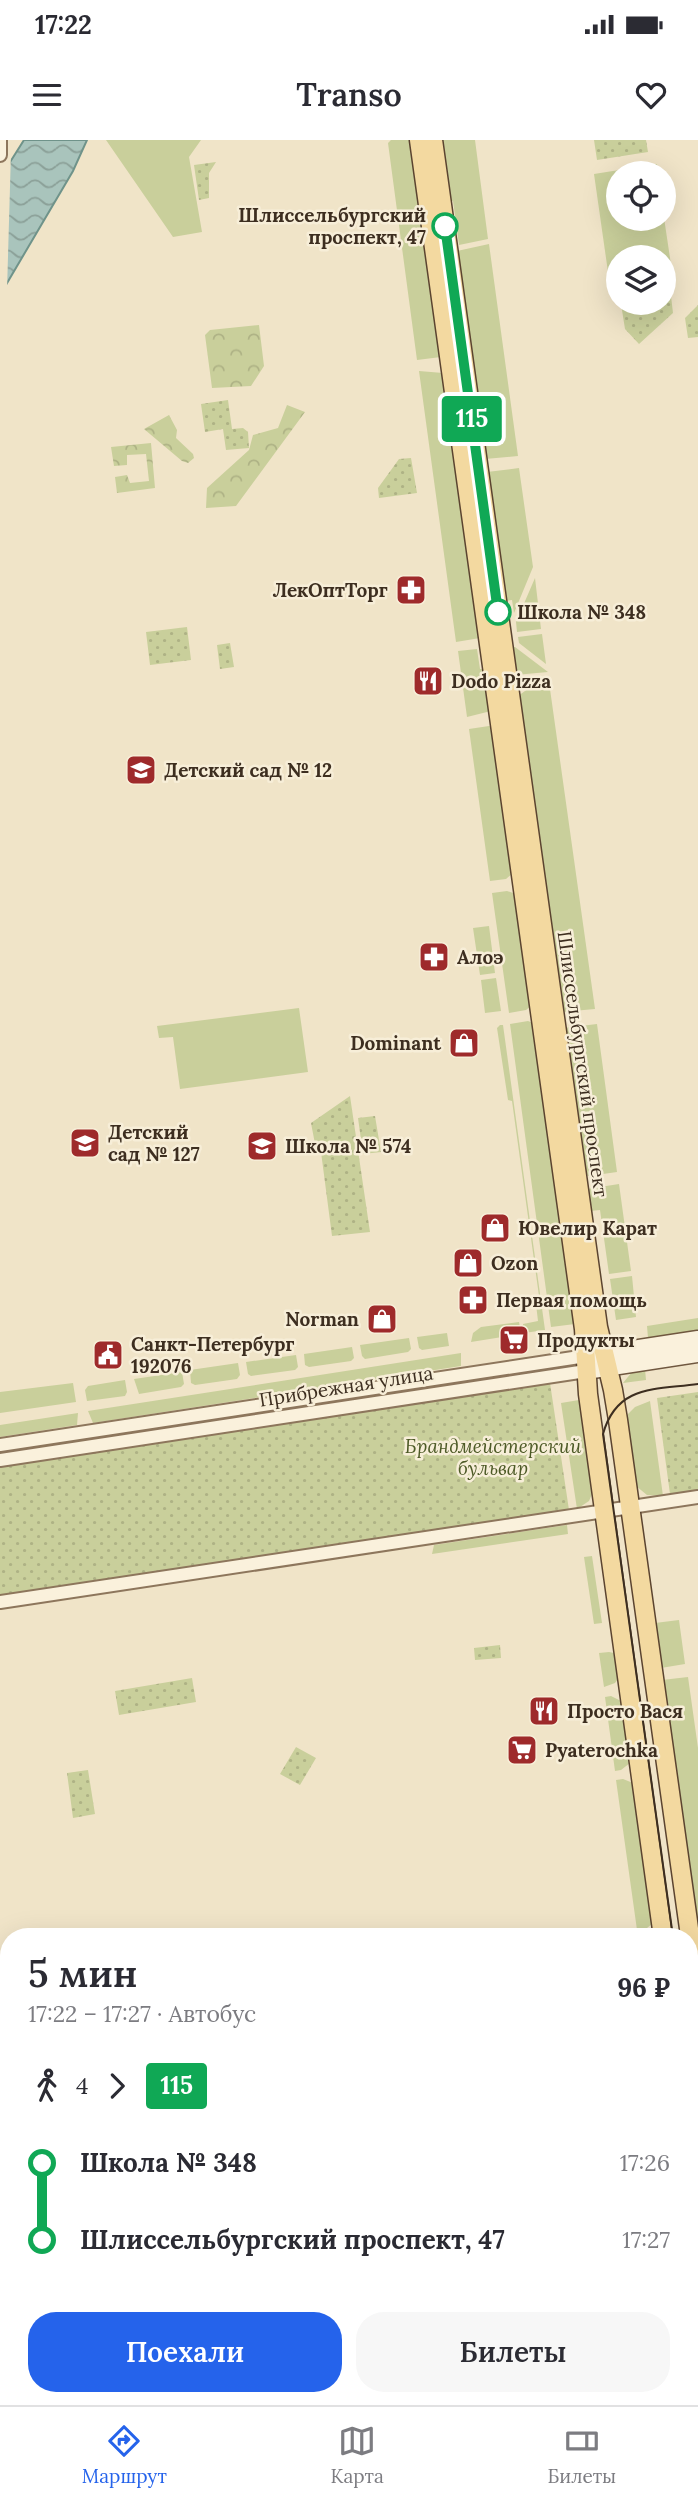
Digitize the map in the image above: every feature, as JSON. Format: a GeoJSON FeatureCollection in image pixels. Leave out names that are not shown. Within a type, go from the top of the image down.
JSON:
{"type":"FeatureCollection","features":[{"type":"Feature","properties":{"kind":"main road","name":"Шлиссельбургский проспект"},"geometry":{"type":"LineString","coordinates":[[419,140],[584,1329],[587,1394],[662,1928]]}},
{"type":"Feature","properties":{"kind":"main road","name":"Шлиссельбургский проспект"},"geometry":{"type":"LineString","coordinates":[[433,140],[598,1327],[618,1420],[689,1928]]}},
{"type":"Feature","properties":{"kind":"street"},"geometry":{"type":"LineString","coordinates":[[0,156],[1,140]]}},
{"type":"Feature","properties":{"kind":"street","name":"Прибрежная улица"},"geometry":{"type":"LineString","coordinates":[[0,1445],[606,1360],[698,1339]]}},
{"type":"Feature","properties":{"kind":"street","name":"Прибрежная улица"},"geometry":{"type":"LineString","coordinates":[[606,1360],[698,1354]]}},
{"type":"Feature","properties":{"kind":"street","name":"Прибрежная улица"},"geometry":{"type":"LineString","coordinates":[[0,1460],[586,1363]]}},
{"type":"Feature","properties":{"kind":"street"},"geometry":{"type":"LineString","coordinates":[[0,1602],[698,1497]]}},
{"type":"Feature","properties":{"kind":"green space"},"geometry":{"type":"Polygon","coordinates":[[[106,140],[201,140],[189,157],[202,232],[173,237],[106,140]]]}},
{"type":"Feature","properties":{"kind":"green space"},"geometry":{"type":"Polygon","coordinates":[[[391,140],[411,140],[441,357],[417,360],[388,143],[391,140]]]}},
{"type":"Feature","properties":{"kind":"green space"},"geometry":{"type":"Polygon","coordinates":[[[441,140],[475,140],[488,239],[459,245],[441,140]]]}},
{"type":"Feature","properties":{"kind":"green space"},"geometry":{"type":"Polygon","coordinates":[[[594,140],[646,140],[648,152],[597,160],[594,140]]]}},
{"type":"Feature","properties":{"kind":"green space"},"geometry":{"type":"Polygon","coordinates":[[[216,162],[209,173],[209,198],[199,200],[194,165],[216,162]]]}},
{"type":"Feature","properties":{"kind":"green space"},"geometry":{"type":"Polygon","coordinates":[[[606,172],[606,231],[666,231],[668,245],[606,245],[606,258],[594,174],[606,172]]]}},
{"type":"Feature","properties":{"kind":"green space"},"geometry":{"type":"Polygon","coordinates":[[[489,244],[518,456],[485,459],[457,251],[489,244]]]}},
{"type":"Feature","properties":{"kind":"green space"},"geometry":{"type":"Polygon","coordinates":[[[698,305],[698,337],[688,338],[685,318],[698,305]]]}},
{"type":"Feature","properties":{"kind":"green space"},"geometry":{"type":"Polygon","coordinates":[[[623,315],[671,315],[639,344],[625,329],[623,315]]]}},
{"type":"Feature","properties":{"kind":"green space"},"geometry":{"type":"Polygon","coordinates":[[[259,325],[264,366],[251,386],[212,388],[205,335],[210,330],[259,325]]]}},
{"type":"Feature","properties":{"kind":"green space"},"geometry":{"type":"Polygon","coordinates":[[[419,371],[443,373],[480,638],[456,642],[419,371]]]}},
{"type":"Feature","properties":{"kind":"green space"},"geometry":{"type":"Polygon","coordinates":[[[228,400],[232,429],[243,428],[248,432],[249,448],[226,450],[223,429],[205,432],[201,404],[228,400]]]}},
{"type":"Feature","properties":{"kind":"green space"},"geometry":{"type":"Polygon","coordinates":[[[287,405],[305,412],[236,506],[206,508],[207,488],[249,450],[253,435],[278,428],[287,405]]]}},
{"type":"Feature","properties":{"kind":"green space"},"geometry":{"type":"Polygon","coordinates":[[[169,415],[177,430],[176,438],[193,454],[194,458],[188,463],[144,429],[169,415]]]}},
{"type":"Feature","properties":{"kind":"green space"},"geometry":{"type":"Polygon","coordinates":[[[151,443],[155,488],[117,493],[115,477],[127,475],[130,483],[149,481],[146,454],[127,455],[127,465],[114,466],[111,447],[151,443]]]}},
{"type":"Feature","properties":{"kind":"green space"},"geometry":{"type":"Polygon","coordinates":[[[411,458],[417,493],[379,498],[378,488],[399,459],[411,458]]]}},
{"type":"Feature","properties":{"kind":"green space"},"geometry":{"type":"Polygon","coordinates":[[[519,468],[533,567],[514,613],[512,600],[505,601],[487,472],[519,468]]]}},
{"type":"Feature","properties":{"kind":"green space"},"geometry":{"type":"Polygon","coordinates":[[[535,578],[541,629],[517,632],[516,622],[535,578]]]}},
{"type":"Feature","properties":{"kind":"green space"},"geometry":{"type":"Polygon","coordinates":[[[187,627],[191,660],[150,665],[146,632],[187,627]]]}},
{"type":"Feature","properties":{"kind":"green space"},"geometry":{"type":"Polygon","coordinates":[[[542,634],[546,664],[519,643],[518,637],[542,634]]]}},
{"type":"Feature","properties":{"kind":"green space"},"geometry":{"type":"Polygon","coordinates":[[[230,643],[234,667],[220,669],[217,645],[230,643]]]}},
{"type":"Feature","properties":{"kind":"green space"},"geometry":{"type":"Polygon","coordinates":[[[512,647],[515,647],[548,672],[515,675],[512,647]]]}},
{"type":"Feature","properties":{"kind":"green space"},"geometry":{"type":"Polygon","coordinates":[[[477,649],[480,669],[485,669],[491,711],[467,717],[458,651],[477,649]]]}},
{"type":"Feature","properties":{"kind":"green space"},"geometry":{"type":"Polygon","coordinates":[[[549,682],[595,1009],[562,1012],[518,696],[532,686],[549,682]]]}},
{"type":"Feature","properties":{"kind":"green space"},"geometry":{"type":"Polygon","coordinates":[[[493,727],[513,873],[506,879],[490,881],[469,729],[493,727]]]}},
{"type":"Feature","properties":{"kind":"green space"},"geometry":{"type":"Polygon","coordinates":[[[507,891],[516,894],[531,1006],[526,1010],[509,1013],[492,893],[507,891]]]}},
{"type":"Feature","properties":{"kind":"green space"},"geometry":{"type":"Polygon","coordinates":[[[489,926],[495,973],[480,975],[473,928],[489,926]]]}},
{"type":"Feature","properties":{"kind":"green space"},"geometry":{"type":"Polygon","coordinates":[[[496,978],[501,1011],[485,1013],[481,980],[496,978]]]}},
{"type":"Feature","properties":{"kind":"green space"},"geometry":{"type":"Polygon","coordinates":[[[299,1008],[308,1072],[180,1089],[173,1037],[159,1038],[157,1026],[299,1008]]]}},
{"type":"Feature","properties":{"kind":"green space"},"geometry":{"type":"Polygon","coordinates":[[[528,1021],[533,1023],[575,1324],[551,1327],[510,1024],[528,1021]]]}},
{"type":"Feature","properties":{"kind":"green space"},"geometry":{"type":"Polygon","coordinates":[[[597,1024],[617,1172],[589,1176],[585,1175],[564,1028],[597,1024]]]}},
{"type":"Feature","properties":{"kind":"green space"},"geometry":{"type":"Polygon","coordinates":[[[503,1025],[545,1330],[524,1333],[523,1324],[538,1321],[535,1296],[539,1296],[512,1101],[508,1100],[497,1028],[503,1025]]]}},
{"type":"Feature","properties":{"kind":"green space"},"geometry":{"type":"Polygon","coordinates":[[[350,1096],[370,1232],[332,1236],[321,1152],[316,1149],[311,1123],[350,1096]]]}},
{"type":"Feature","properties":{"kind":"green space"},"geometry":{"type":"Polygon","coordinates":[[[375,1116],[381,1152],[363,1154],[358,1118],[375,1116]]]}},
{"type":"Feature","properties":{"kind":"green space"},"geometry":{"type":"Polygon","coordinates":[[[619,1184],[631,1271],[609,1274],[600,1210],[590,1211],[587,1189],[619,1184]]]}},
{"type":"Feature","properties":{"kind":"green space"},"geometry":{"type":"Polygon","coordinates":[[[632,1276],[636,1317],[616,1320],[610,1279],[632,1276]]]}},
{"type":"Feature","properties":{"kind":"green space"},"geometry":{"type":"Polygon","coordinates":[[[698,1318],[698,1331],[648,1338],[647,1326],[698,1318]]]}},
{"type":"Feature","properties":{"kind":"green space"},"geometry":{"type":"Polygon","coordinates":[[[519,1322],[521,1334],[471,1342],[473,1333],[481,1327],[519,1322]]]}},
{"type":"Feature","properties":{"kind":"green space"},"geometry":{"type":"Polygon","coordinates":[[[447,1333],[449,1346],[422,1350],[419,1348],[417,1337],[447,1333]]]}},
{"type":"Feature","properties":{"kind":"green space"},"geometry":{"type":"Polygon","coordinates":[[[409,1338],[411,1349],[408,1352],[365,1359],[362,1356],[360,1345],[409,1338]]]}},
{"type":"Feature","properties":{"kind":"green space"},"geometry":{"type":"Polygon","coordinates":[[[352,1347],[354,1358],[351,1361],[309,1367],[305,1365],[304,1354],[352,1347]]]}},
{"type":"Feature","properties":{"kind":"green space"},"geometry":{"type":"Polygon","coordinates":[[[461,1353],[461,1366],[93,1423],[88,1411],[461,1353]]]}},
{"type":"Feature","properties":{"kind":"green space"},"geometry":{"type":"Polygon","coordinates":[[[296,1355],[298,1367],[295,1370],[251,1376],[248,1374],[246,1362],[296,1355]]]}},
{"type":"Feature","properties":{"kind":"green space"},"geometry":{"type":"Polygon","coordinates":[[[238,1363],[240,1375],[237,1379],[195,1385],[191,1383],[190,1370],[238,1363]]]}},
{"type":"Feature","properties":{"kind":"green space"},"geometry":{"type":"Polygon","coordinates":[[[645,1369],[646,1380],[623,1383],[632,1372],[645,1369]]]}},
{"type":"Feature","properties":{"kind":"green space"},"geometry":{"type":"Polygon","coordinates":[[[182,1372],[184,1384],[181,1387],[139,1394],[134,1379],[182,1372]]]}},
{"type":"Feature","properties":{"kind":"green space"},"geometry":{"type":"Polygon","coordinates":[[[125,1380],[125,1396],[87,1401],[85,1390],[88,1386],[125,1380]]]}},
{"type":"Feature","properties":{"kind":"green space"},"geometry":{"type":"Polygon","coordinates":[[[73,1383],[76,1402],[0,1413],[0,1392],[73,1383]]]}},
{"type":"Feature","properties":{"kind":"green space","name":"Брандмейстерский бульвар"},"geometry":{"type":"Polygon","coordinates":[[[550,1383],[569,1510],[0,1595],[0,1467],[550,1383]]]}},
{"type":"Feature","properties":{"kind":"green space"},"geometry":{"type":"Polygon","coordinates":[[[698,1392],[698,1490],[670,1494],[657,1398],[698,1392]]]}},
{"type":"Feature","properties":{"kind":"green space"},"geometry":{"type":"Polygon","coordinates":[[[579,1400],[592,1494],[589,1501],[577,1509],[561,1403],[579,1400]]]}},
{"type":"Feature","properties":{"kind":"green space"},"geometry":{"type":"Polygon","coordinates":[[[650,1401],[663,1496],[647,1495],[636,1486],[626,1416],[635,1407],[650,1401]]]}},
{"type":"Feature","properties":{"kind":"green space"},"geometry":{"type":"Polygon","coordinates":[[[78,1413],[77,1425],[0,1437],[0,1425],[78,1413]]]}},
{"type":"Feature","properties":{"kind":"green space"},"geometry":{"type":"Polygon","coordinates":[[[567,1525],[568,1534],[432,1554],[434,1545],[567,1525]]]}},
{"type":"Feature","properties":{"kind":"green space"},"geometry":{"type":"Polygon","coordinates":[[[592,1556],[602,1623],[594,1624],[584,1557],[592,1556]]]}},
{"type":"Feature","properties":{"kind":"green space"},"geometry":{"type":"Polygon","coordinates":[[[679,1620],[685,1664],[661,1668],[655,1623],[679,1620]]]}},
{"type":"Feature","properties":{"kind":"green space"},"geometry":{"type":"Polygon","coordinates":[[[500,1645],[501,1658],[475,1660],[474,1648],[500,1645]]]}},
{"type":"Feature","properties":{"kind":"green space"},"geometry":{"type":"Polygon","coordinates":[[[599,1653],[614,1653],[618,1679],[604,1687],[599,1653]]]}},
{"type":"Feature","properties":{"kind":"green space"},"geometry":{"type":"Polygon","coordinates":[[[688,1677],[698,1748],[698,1928],[697,1928],[662,1680],[688,1677]]]}},
{"type":"Feature","properties":{"kind":"green space"},"geometry":{"type":"Polygon","coordinates":[[[192,1678],[196,1702],[119,1715],[115,1691],[192,1678]]]}},
{"type":"Feature","properties":{"kind":"green space"},"geometry":{"type":"Polygon","coordinates":[[[611,1696],[621,1701],[630,1763],[615,1771],[605,1697],[611,1696]]]}},
{"type":"Feature","properties":{"kind":"green space"},"geometry":{"type":"Polygon","coordinates":[[[296,1747],[316,1758],[300,1785],[280,1774],[296,1747]]]}},
{"type":"Feature","properties":{"kind":"green space"},"geometry":{"type":"Polygon","coordinates":[[[88,1770],[95,1814],[73,1818],[67,1773],[88,1770]]]}},
{"type":"Feature","properties":{"kind":"green space"},"geometry":{"type":"Polygon","coordinates":[[[623,1779],[633,1783],[652,1924],[647,1928],[637,1928],[616,1780],[623,1779]]]}},
{"type":"Feature","properties":{"kind":"water"},"geometry":{"type":"Polygon","coordinates":[[[24,140],[87,140],[73,171],[0,295],[0,178],[24,140]]]}},
{"type":"Feature","properties":{"kind":"pier"},"geometry":{"type":"Polygon","coordinates":[[[11,152],[7,291],[0,298],[0,171],[11,152]]]}},
{"type":"Feature","properties":{"kind":"tram line"},"geometry":{"type":"LineString","coordinates":[[672,1928],[603,1434],[609,1418],[628,1398],[653,1389],[698,1384]]}},
{"type":"Feature","properties":{"kind":"bus line","name":"115"},"geometry":{"type":"LineString","coordinates":[[445,226],[498,612]]}},
{"type":"Feature","properties":{"kind":"place","name":"Шлиссельбургский проспект, 47"},"geometry":{"type":"Point","coordinates":[445,226]}},
{"type":"Feature","properties":{"kind":"place","name":"ЛекОптТорг"},"geometry":{"type":"Point","coordinates":[411,590]}},
{"type":"Feature","properties":{"kind":"place","name":"Школа № 348"},"geometry":{"type":"Point","coordinates":[498,612]}},
{"type":"Feature","properties":{"kind":"place","name":"Dodo Pizza"},"geometry":{"type":"Point","coordinates":[428,681]}},
{"type":"Feature","properties":{"kind":"place","name":"Детский сад № 12"},"geometry":{"type":"Point","coordinates":[141,770]}},
{"type":"Feature","properties":{"kind":"place","name":"Алоэ"},"geometry":{"type":"Point","coordinates":[434,957]}},
{"type":"Feature","properties":{"kind":"place","name":"Dominant"},"geometry":{"type":"Point","coordinates":[464,1043]}},
{"type":"Feature","properties":{"kind":"place","name":"Детский сад № 127"},"geometry":{"type":"Point","coordinates":[85,1143]}},
{"type":"Feature","properties":{"kind":"place","name":"Школа № 574"},"geometry":{"type":"Point","coordinates":[262,1146]}},
{"type":"Feature","properties":{"kind":"place","name":"Ювелир Карат"},"geometry":{"type":"Point","coordinates":[495,1228]}},
{"type":"Feature","properties":{"kind":"place","name":"Ozon"},"geometry":{"type":"Point","coordinates":[468,1263]}},
{"type":"Feature","properties":{"kind":"place","name":"Первая помощь"},"geometry":{"type":"Point","coordinates":[473,1300]}},
{"type":"Feature","properties":{"kind":"place","name":"Norman"},"geometry":{"type":"Point","coordinates":[382,1319]}},
{"type":"Feature","properties":{"kind":"place","name":"Продукты"},"geometry":{"type":"Point","coordinates":[514,1340]}},
{"type":"Feature","properties":{"kind":"place","name":"Санкт-Петербург 192076"},"geometry":{"type":"Point","coordinates":[108,1355]}},
{"type":"Feature","properties":{"kind":"place","name":"Просто Вася"},"geometry":{"type":"Point","coordinates":[544,1711]}},
{"type":"Feature","properties":{"kind":"place","name":"Pyaterochka"},"geometry":{"type":"Point","coordinates":[522,1750]}}]}
